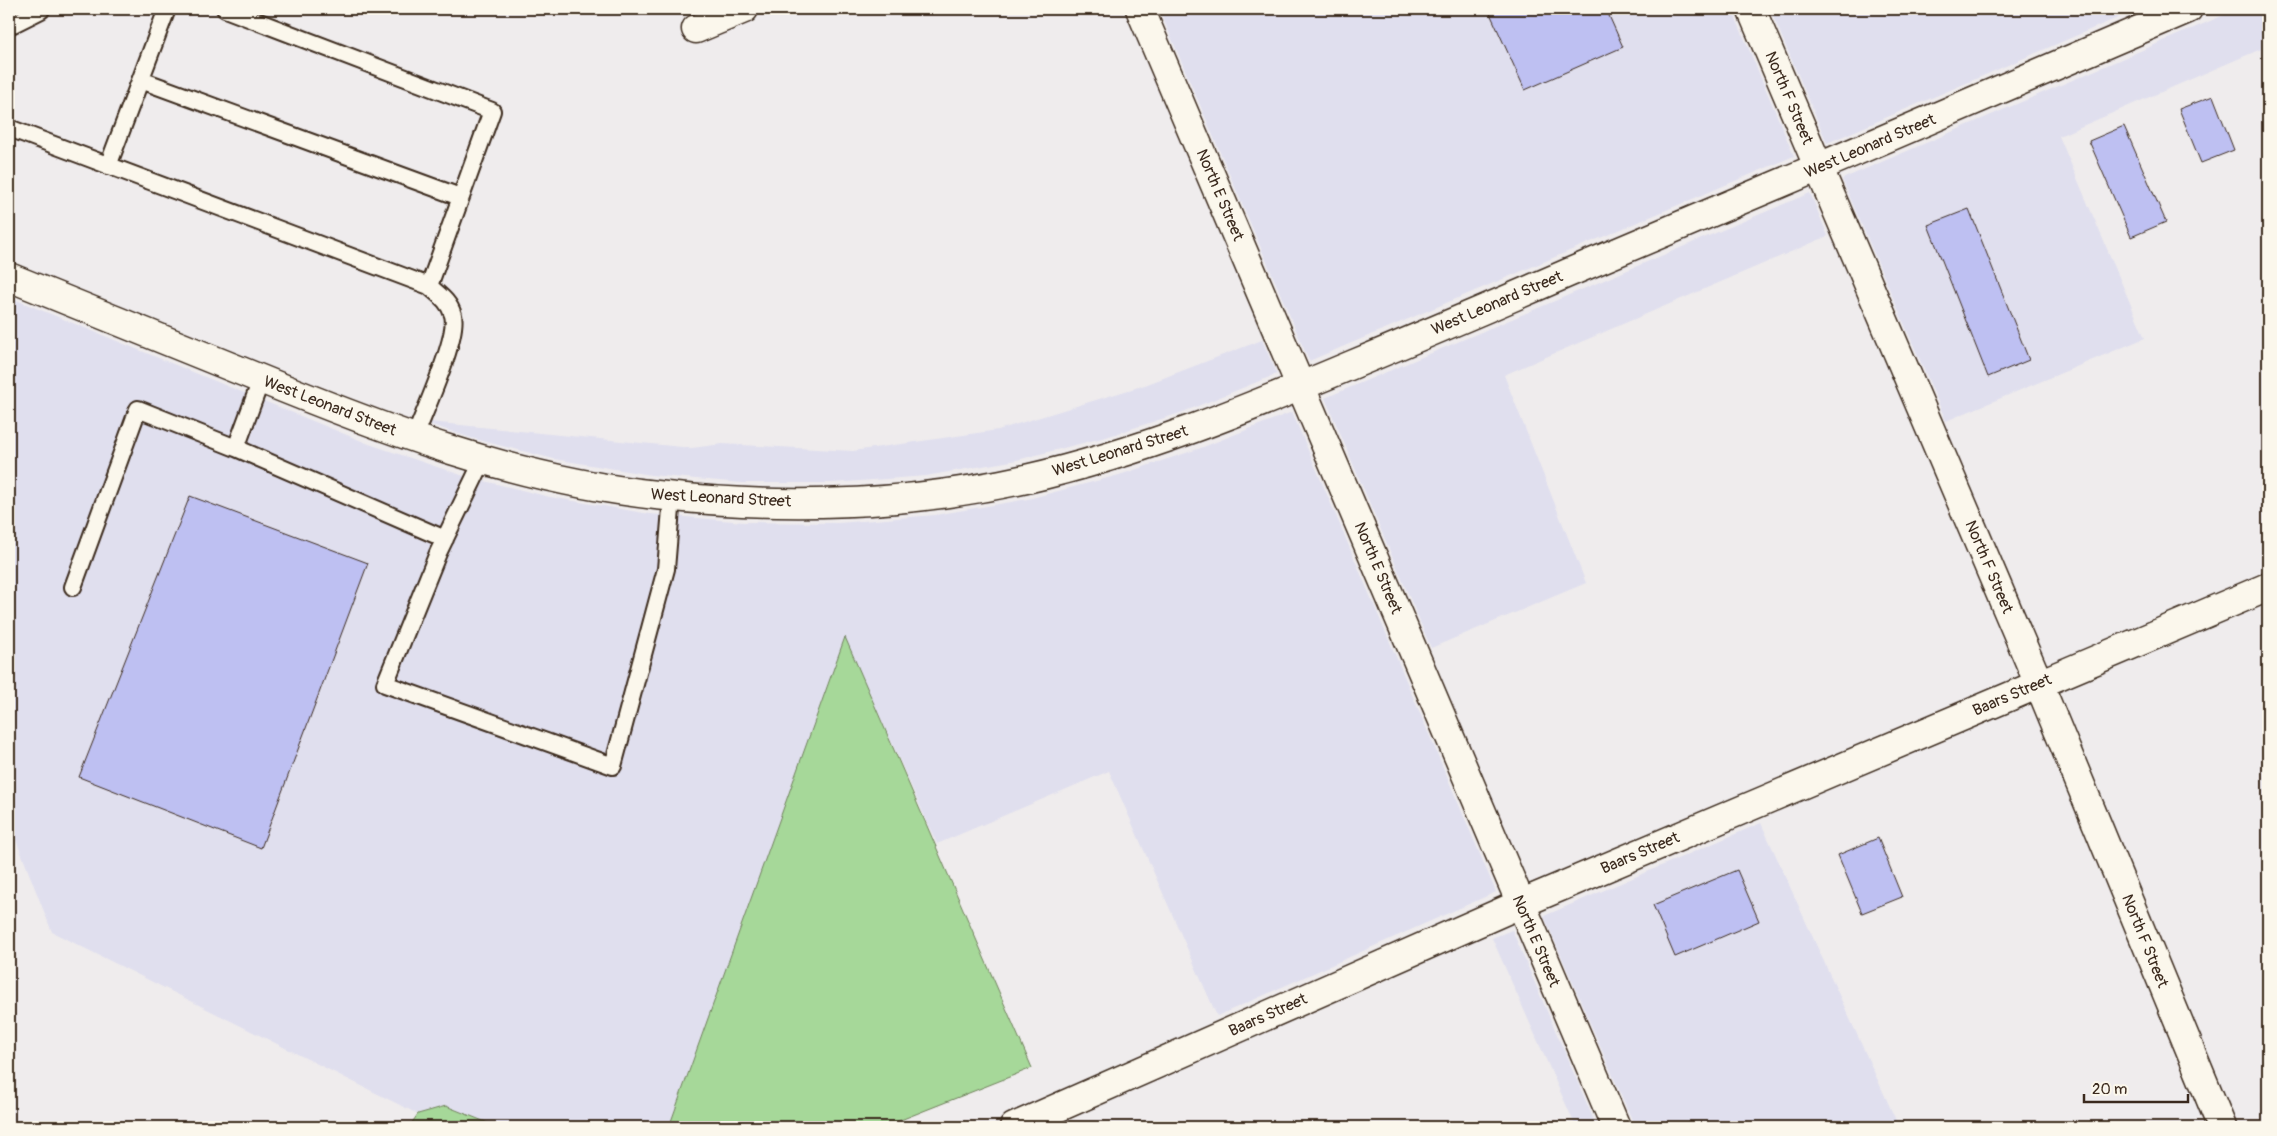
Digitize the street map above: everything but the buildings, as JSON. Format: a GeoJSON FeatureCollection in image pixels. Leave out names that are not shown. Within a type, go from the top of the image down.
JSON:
{"type":"FeatureCollection","features":[{"type":"Feature","properties":{"kind":"street"},"geometry":{"type":"LineString","coordinates":[[696,29],[744,9]]}},
{"type":"Feature","properties":{"kind":"street","name":"North E Street"},"geometry":{"type":"LineString","coordinates":[[1140,9],[1616,1127]]}},
{"type":"Feature","properties":{"kind":"street","name":"North F Street"},"geometry":{"type":"LineString","coordinates":[[1751,9],[2039,684],[2222,1127]]}},
{"type":"Feature","properties":{"kind":"street","name":"West Leonard Street"},"geometry":{"type":"LineString","coordinates":[[9,277],[372,425],[483,460],[552,478],[672,496],[744,502],[836,503],[930,495],[1022,480],[1113,456],[1190,431],[1818,168],[2188,9]]}},
{"type":"Feature","properties":{"kind":"street","name":"Baars Street"},"geometry":{"type":"LineString","coordinates":[[1014,1127],[1520,904],[2268,587]]}},
{"type":"Feature","properties":{"kind":"lane"},"geometry":{"type":"LineString","coordinates":[[108,166],[167,9]]}},
{"type":"Feature","properties":{"kind":"lane"},"geometry":{"type":"LineString","coordinates":[[225,9],[492,111],[429,286]]}},
{"type":"Feature","properties":{"kind":"lane"},"geometry":{"type":"LineString","coordinates":[[9,26],[41,10]]}},
{"type":"Feature","properties":{"kind":"lane"},"geometry":{"type":"LineString","coordinates":[[140,80],[460,197]]}},
{"type":"Feature","properties":{"kind":"lane"},"geometry":{"type":"LineString","coordinates":[[9,128],[429,286],[446,300],[454,317],[449,349],[414,439]]}},
{"type":"Feature","properties":{"kind":"lane"},"geometry":{"type":"LineString","coordinates":[[236,448],[261,380]]}},
{"type":"Feature","properties":{"kind":"lane"},"geometry":{"type":"LineString","coordinates":[[73,587],[138,409],[236,448],[445,539]]}},
{"type":"Feature","properties":{"kind":"lane"},"geometry":{"type":"LineString","coordinates":[[483,460],[445,539],[385,684],[613,766],[666,569],[672,496]]}},
{"type":"Feature","properties":{"kind":"shaded area"},"geometry":{"type":"Polygon","coordinates":[[[1159,9],[1732,9],[1794,156],[1309,361],[1159,9]]]}},
{"type":"Feature","properties":{"kind":"shaded area"},"geometry":{"type":"Polygon","coordinates":[[[1770,9],[2138,9],[1827,143],[1770,9]]]}},
{"type":"Feature","properties":{"kind":"shaded area"},"geometry":{"type":"Polygon","coordinates":[[[2238,9],[2268,9],[2268,46],[2059,136],[2145,338],[1946,421],[1842,179],[2238,9]]]}},
{"type":"Feature","properties":{"kind":"shaded area"},"geometry":{"type":"Polygon","coordinates":[[[1810,193],[1828,236],[1504,375],[1586,583],[1431,648],[1325,398],[1810,193]]]}},
{"type":"Feature","properties":{"kind":"shaded area"},"geometry":{"type":"Polygon","coordinates":[[[9,297],[369,444],[464,476],[550,497],[650,514],[744,522],[838,523],[935,515],[1028,499],[1119,475],[1198,449],[1292,412],[1496,892],[1217,1016],[1109,771],[937,844],[845,638],[669,1127],[498,1127],[446,1106],[418,1114],[52,932],[9,822],[9,297]]]}},
{"type":"Feature","properties":{"kind":"shaded area"},"geometry":{"type":"Polygon","coordinates":[[[1262,340],[1277,374],[1183,412],[1106,437],[1017,460],[926,476],[833,483],[742,483],[651,475],[554,459],[471,438],[420,421],[692,448],[722,444],[853,451],[998,430],[1145,385],[1262,340]]]}},
{"type":"Feature","properties":{"kind":"shaded area"},"geometry":{"type":"Polygon","coordinates":[[[1761,823],[1899,1127],[1635,1127],[1544,916],[1761,823]]]}},
{"type":"Feature","properties":{"kind":"shaded area"},"geometry":{"type":"Polygon","coordinates":[[[1512,930],[1597,1127],[1576,1127],[1492,938],[1512,930]]]}},
{"type":"Feature","properties":{"kind":"green space"},"geometry":{"type":"Polygon","coordinates":[[[845,637],[1032,1068],[883,1127],[669,1127],[845,637]]]}},
{"type":"Feature","properties":{"kind":"green space"},"geometry":{"type":"Polygon","coordinates":[[[446,1106],[498,1127],[409,1127],[418,1114],[446,1106]]]}}]}
